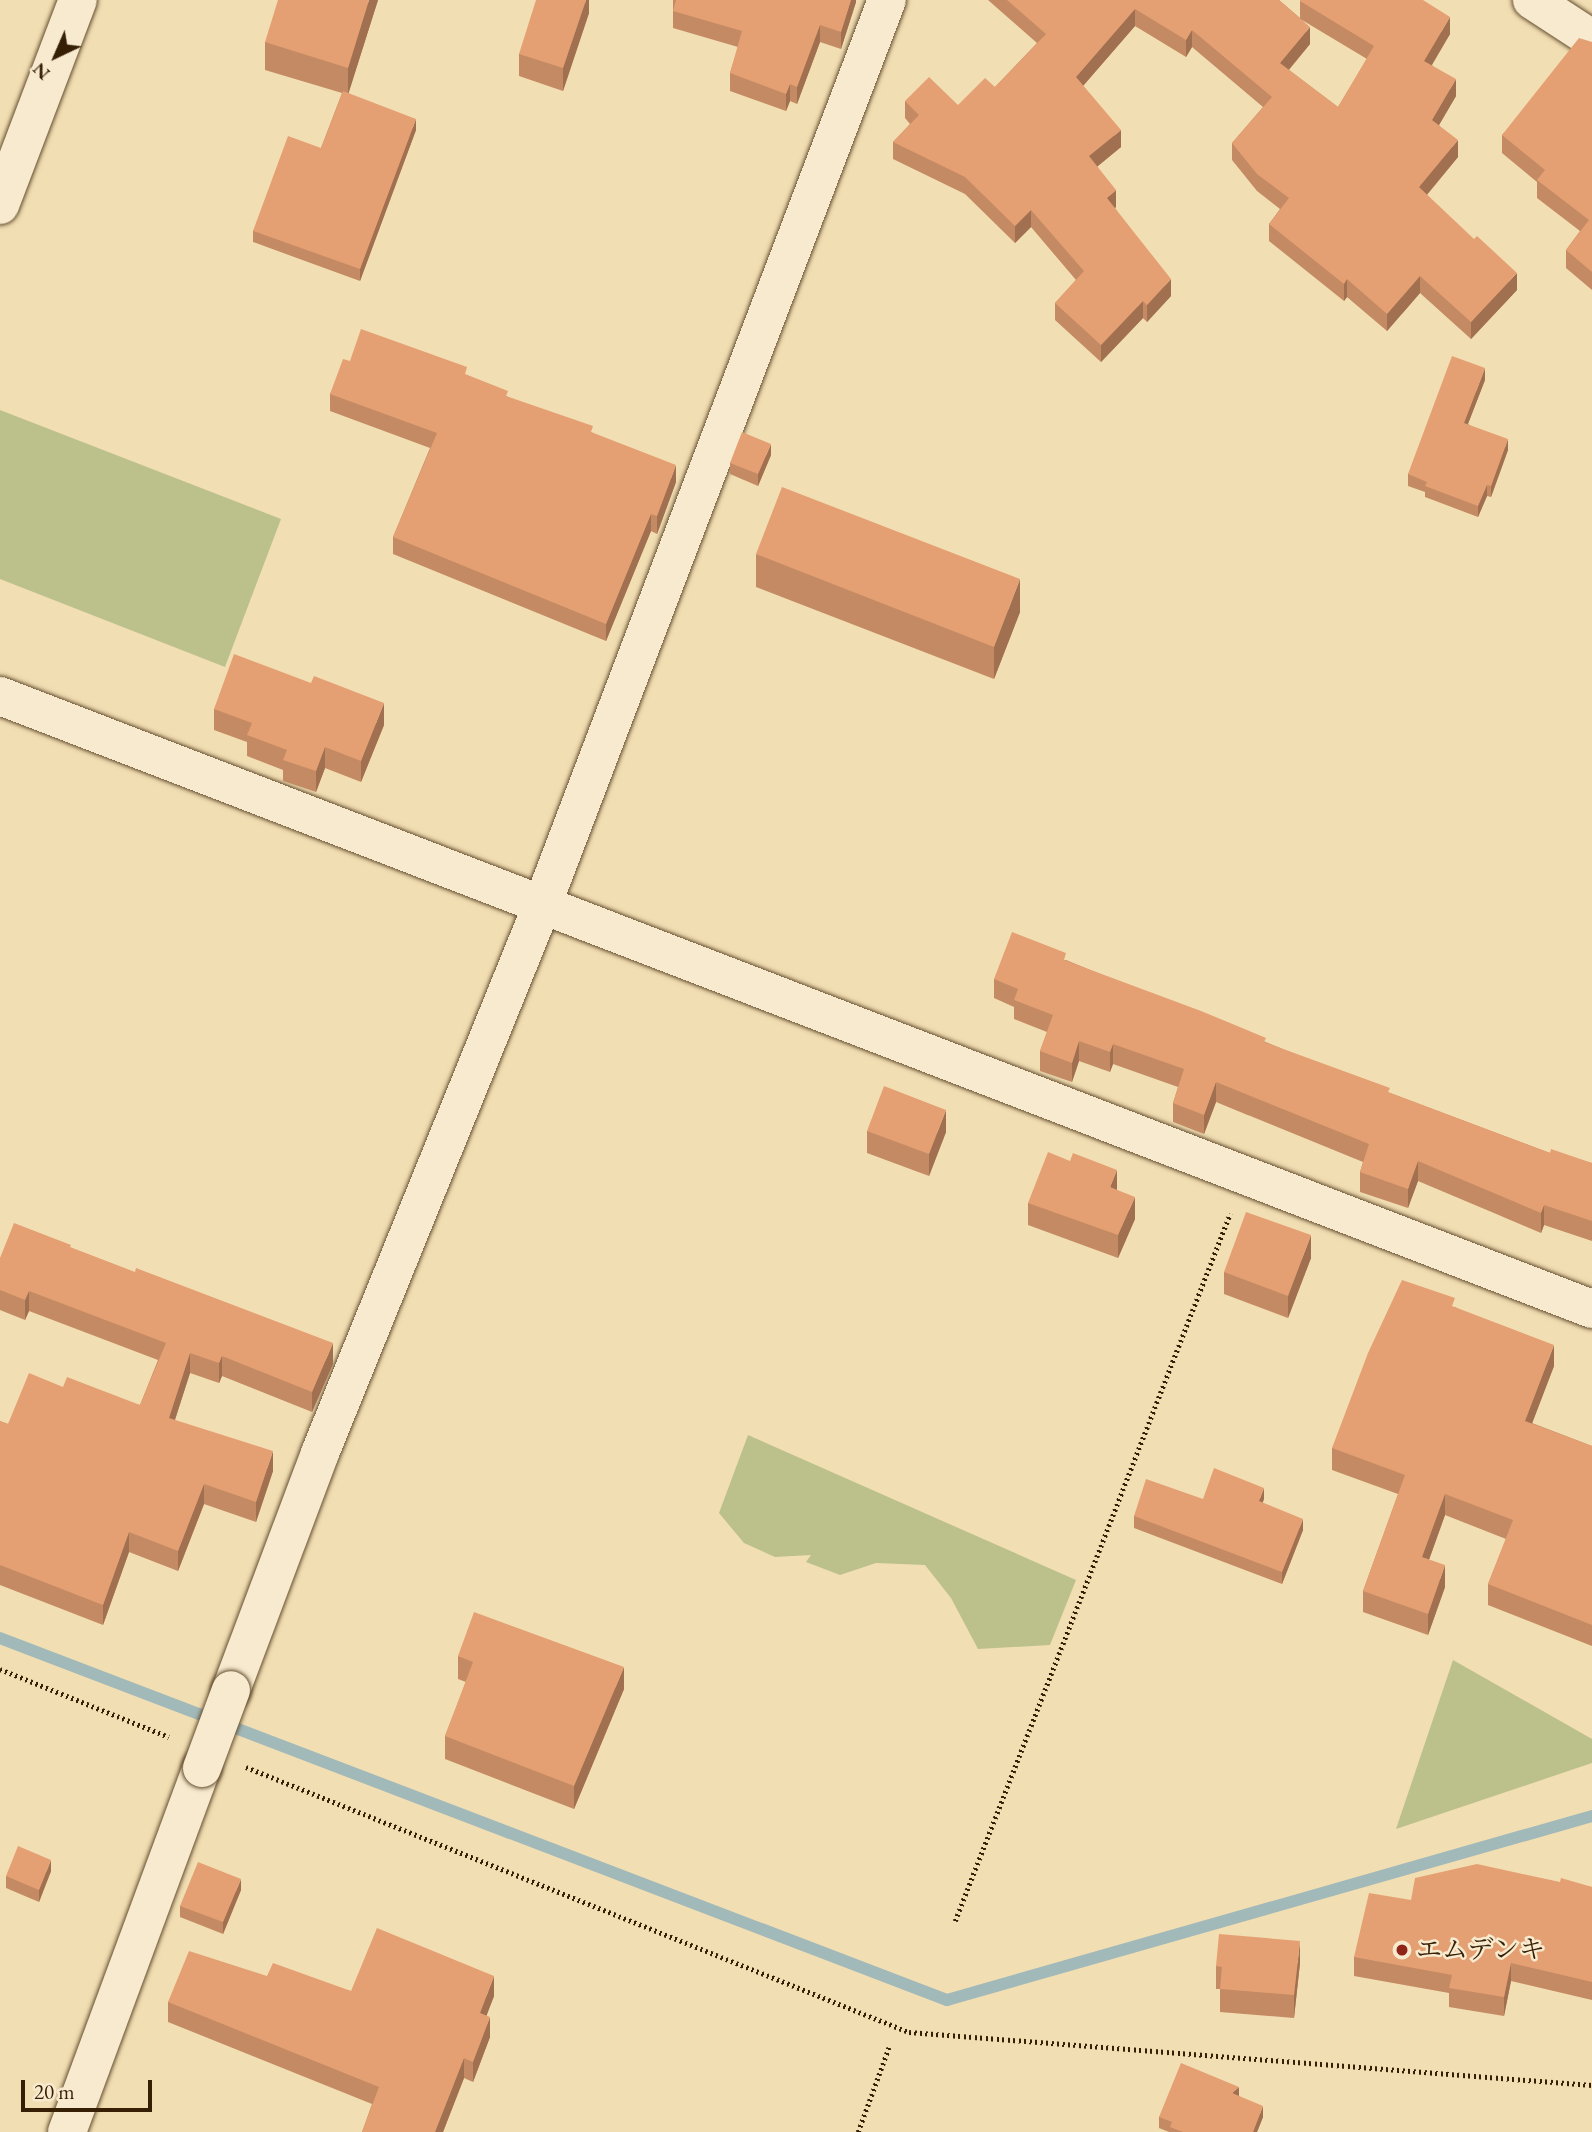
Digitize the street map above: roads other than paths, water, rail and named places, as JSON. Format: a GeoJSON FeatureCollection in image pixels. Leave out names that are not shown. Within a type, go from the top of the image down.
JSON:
{"type":"FeatureCollection","features":[{"type":"Feature","properties":{"kind":"street"},"geometry":{"type":"LineString","coordinates":[[0,205],[78,0]]}},
{"type":"Feature","properties":{"kind":"street"},"geometry":{"type":"LineString","coordinates":[[67,2132],[320,1453],[543,903],[887,0]]}},
{"type":"Feature","properties":{"kind":"street"},"geometry":{"type":"LineString","coordinates":[[1531,0],[1592,39]]}},
{"type":"Feature","properties":{"kind":"street"},"geometry":{"type":"LineString","coordinates":[[0,696],[1592,1309]]}},
{"type":"Feature","properties":{"kind":"waterway"},"geometry":{"type":"LineString","coordinates":[[0,1638],[947,2000],[1592,1816]]}},
{"type":"Feature","properties":{"kind":"place","name":"エムデンキ"},"geometry":{"type":"Point","coordinates":[1402,1950]}}]}
